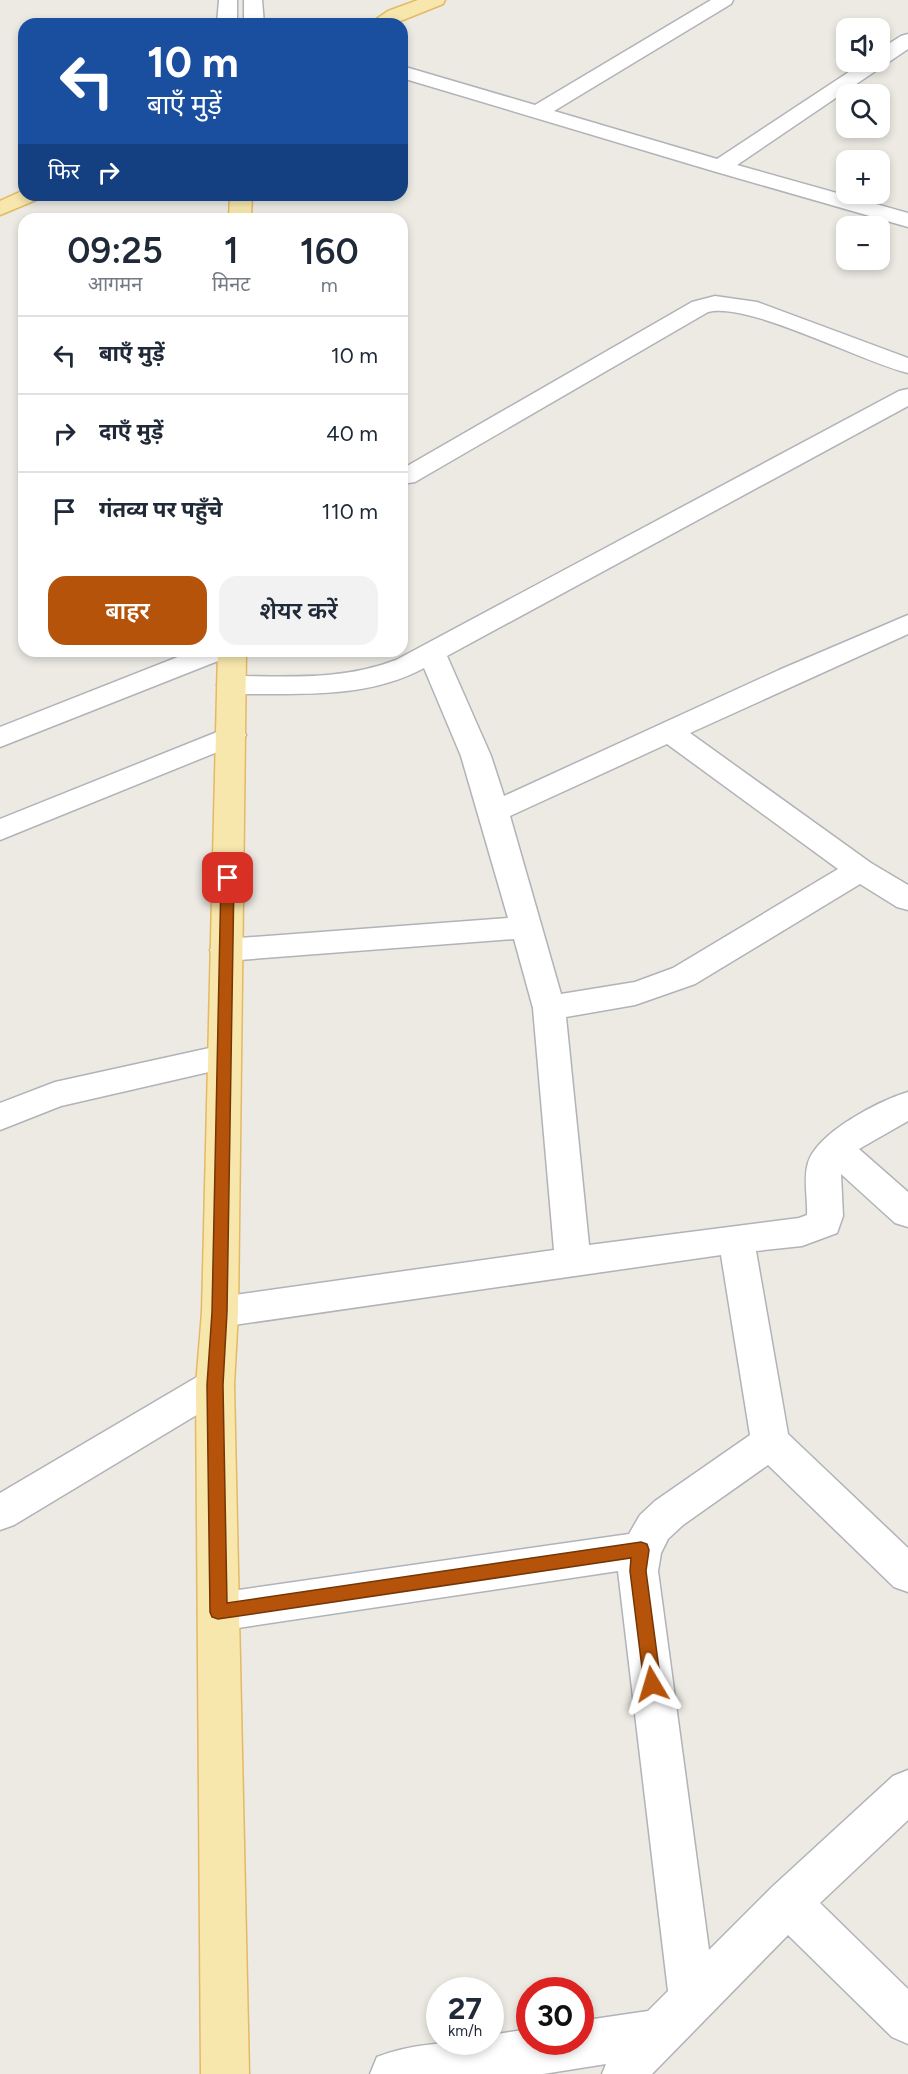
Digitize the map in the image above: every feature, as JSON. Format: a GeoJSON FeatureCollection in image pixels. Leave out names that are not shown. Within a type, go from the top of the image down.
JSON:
{"type":"FeatureCollection","features":[{"type":"Feature","properties":{"kind":"main road"},"geometry":{"type":"LineString","coordinates":[[389,18],[409,0]]}},
{"type":"Feature","properties":{"kind":"main road"},"geometry":{"type":"LineString","coordinates":[[392,18],[436,0]]}},
{"type":"Feature","properties":{"kind":"main road"},"geometry":{"type":"LineString","coordinates":[[0,209],[18,200]]}},
{"type":"Feature","properties":{"kind":"main road"},"geometry":{"type":"LineString","coordinates":[[225,2074],[215,1385],[219,1312],[232,668]]}},
{"type":"Feature","properties":{"kind":"street"},"geometry":{"type":"LineString","coordinates":[[227,18],[228,0]]}},
{"type":"Feature","properties":{"kind":"street"},"geometry":{"type":"LineString","coordinates":[[253,0],[254,18]]}},
{"type":"Feature","properties":{"kind":"street"},"geometry":{"type":"LineString","coordinates":[[536,113],[724,0]]}},
{"type":"Feature","properties":{"kind":"street"},"geometry":{"type":"LineString","coordinates":[[890,51],[908,39]]}},
{"type":"Feature","properties":{"kind":"street"},"geometry":{"type":"LineString","coordinates":[[720,167],[859,72]]}},
{"type":"Feature","properties":{"kind":"street"},"geometry":{"type":"LineString","coordinates":[[408,74],[720,167],[899,217],[908,201]]}},
{"type":"Feature","properties":{"kind":"street"},"geometry":{"type":"LineString","coordinates":[[408,476],[700,307],[715,303],[748,307],[908,366]]}},
{"type":"Feature","properties":{"kind":"street"},"geometry":{"type":"LineString","coordinates":[[232,668],[341,684],[380,676],[432,654],[908,396]]}},
{"type":"Feature","properties":{"kind":"street"},"geometry":{"type":"LineString","coordinates":[[494,812],[789,676],[880,638],[908,623]]}},
{"type":"Feature","properties":{"kind":"street"},"geometry":{"type":"LineString","coordinates":[[432,654],[476,756],[528,927],[549,1008],[573,1262]]}},
{"type":"Feature","properties":{"kind":"street"},"geometry":{"type":"LineString","coordinates":[[0,738],[203,657]]}},
{"type":"Feature","properties":{"kind":"street"},"geometry":{"type":"LineString","coordinates":[[670,732],[860,870],[908,898]]}},
{"type":"Feature","properties":{"kind":"street"},"geometry":{"type":"LineString","coordinates":[[0,830],[232,735]]}},
{"type":"Feature","properties":{"kind":"street"},"geometry":{"type":"LineString","coordinates":[[549,1008],[639,995],[661,987],[684,976],[860,870]]}},
{"type":"Feature","properties":{"kind":"street"},"geometry":{"type":"LineString","coordinates":[[226,950],[528,927]]}},
{"type":"Feature","properties":{"kind":"street"},"geometry":{"type":"LineString","coordinates":[[0,1117],[55,1095],[223,1057]]}},
{"type":"Feature","properties":{"kind":"street"},"geometry":{"type":"LineString","coordinates":[[219,1312],[736,1239],[802,1232],[824,1223],[826,1212],[823,1174],[825,1159],[835,1148],[908,1105]]}},
{"type":"Feature","properties":{"kind":"street"},"geometry":{"type":"LineString","coordinates":[[835,1148],[908,1213]]}},
{"type":"Feature","properties":{"kind":"street"},"geometry":{"type":"LineString","coordinates":[[736,1239],[770,1442],[908,1574]]}},
{"type":"Feature","properties":{"kind":"street"},"geometry":{"type":"LineString","coordinates":[[0,1513],[215,1385]]}},
{"type":"Feature","properties":{"kind":"street"},"geometry":{"type":"LineString","coordinates":[[692,1999],[638,1571],[641,1550],[654,1527],[669,1513],[770,1442]]}},
{"type":"Feature","properties":{"kind":"street"},"geometry":{"type":"LineString","coordinates":[[218,1612],[641,1550]]}},
{"type":"Feature","properties":{"kind":"street"},"geometry":{"type":"LineString","coordinates":[[626,2074],[630,2062],[692,1999],[789,1902],[908,1791]]}},
{"type":"Feature","properties":{"kind":"street"},"geometry":{"type":"LineString","coordinates":[[789,1902],[908,2021]]}},
{"type":"Feature","properties":{"kind":"street"},"geometry":{"type":"LineString","coordinates":[[394,2074],[661,2032]]}},
{"type":"Feature","properties":{"kind":"route"},"geometry":{"type":"LineString","coordinates":[[228,878],[219,1312],[215,1385],[218,1612],[641,1550],[638,1571],[652,1684]]}}]}
